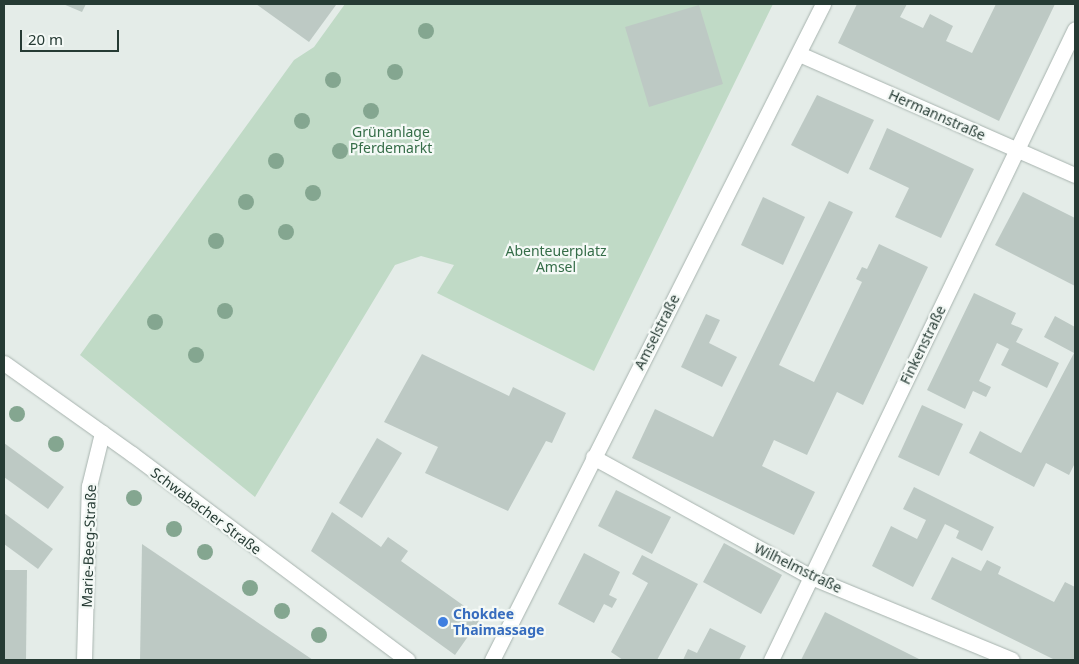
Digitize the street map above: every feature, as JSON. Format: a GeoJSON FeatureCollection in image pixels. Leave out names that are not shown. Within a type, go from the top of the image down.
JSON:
{"type":"FeatureCollection","features":[{"type":"Feature","properties":{"kind":"street","name":"Amselstraße"},"geometry":{"type":"LineString","coordinates":[[492,660],[823,4]]}},
{"type":"Feature","properties":{"kind":"street","name":"Finkenstraße"},"geometry":{"type":"LineString","coordinates":[[770,660],[1075,29]]}},
{"type":"Feature","properties":{"kind":"street","name":"Hermannstraße"},"geometry":{"type":"LineString","coordinates":[[799,54],[1075,175]]}},
{"type":"Feature","properties":{"kind":"street","name":"Schwabacher Straße"},"geometry":{"type":"LineString","coordinates":[[4,363],[102,433],[407,660]]}},
{"type":"Feature","properties":{"kind":"street","name":"Marie-Beeg-Straße"},"geometry":{"type":"LineString","coordinates":[[84,660],[89,486],[102,433]]}},
{"type":"Feature","properties":{"kind":"street","name":"Wilhelmstraße"},"geometry":{"type":"LineString","coordinates":[[593,457],[811,577],[1012,660]]}},
{"type":"Feature","properties":{"kind":"green space","name":"Grünanlage Pferdemarkt"},"geometry":{"type":"Polygon","coordinates":[[[345,4],[773,4],[594,371],[437,293],[454,265],[421,256],[395,265],[255,497],[80,355],[294,60],[314,47],[345,4]]]}},
{"type":"Feature","properties":{"kind":"building"},"geometry":{"type":"Polygon","coordinates":[[[63,4],[86,4],[82,12],[63,4]]]}},
{"type":"Feature","properties":{"kind":"building"},"geometry":{"type":"Polygon","coordinates":[[[256,4],[334,4],[336,5],[309,42],[256,4]]]}},
{"type":"Feature","properties":{"kind":"building"},"geometry":{"type":"Polygon","coordinates":[[[857,4],[907,4],[900,17],[923,28],[930,14],[953,26],[946,41],[972,53],[996,4],[1055,4],[999,121],[838,43],[857,4]]]}},
{"type":"Feature","properties":{"kind":"building"},"geometry":{"type":"Polygon","coordinates":[[[699,5],[723,84],[649,107],[625,27],[699,5]]]}},
{"type":"Feature","properties":{"kind":"building"},"geometry":{"type":"Polygon","coordinates":[[[817,95],[874,120],[848,174],[791,145],[817,95]]]}},
{"type":"Feature","properties":{"kind":"building"},"geometry":{"type":"Polygon","coordinates":[[[887,128],[974,169],[941,238],[895,217],[909,188],[869,169],[887,128]]]}},
{"type":"Feature","properties":{"kind":"building"},"geometry":{"type":"Polygon","coordinates":[[[1023,192],[1075,218],[1075,286],[995,245],[1023,192]]]}},
{"type":"Feature","properties":{"kind":"building"},"geometry":{"type":"Polygon","coordinates":[[[763,197],[805,217],[783,265],[741,245],[763,197]]]}},
{"type":"Feature","properties":{"kind":"building"},"geometry":{"type":"Polygon","coordinates":[[[829,201],[853,212],[779,365],[814,382],[862,282],[856,279],[862,267],[867,269],[879,244],[928,267],[863,405],[837,392],[807,455],[774,440],[762,466],[815,492],[794,535],[632,458],[655,409],[713,437],[829,201]]]}},
{"type":"Feature","properties":{"kind":"building"},"geometry":{"type":"Polygon","coordinates":[[[974,293],[1016,313],[1011,324],[1023,329],[1016,342],[1059,363],[1047,388],[1001,365],[1009,349],[997,343],[979,381],[991,387],[986,397],[973,391],[965,409],[927,390],[974,293]]]}},
{"type":"Feature","properties":{"kind":"building"},"geometry":{"type":"Polygon","coordinates":[[[706,314],[720,320],[709,343],[737,357],[722,387],[681,367],[706,314]]]}},
{"type":"Feature","properties":{"kind":"building"},"geometry":{"type":"Polygon","coordinates":[[[1055,316],[1075,327],[1075,463],[1069,475],[1046,463],[1034,487],[969,453],[980,431],[1021,453],[1074,353],[1044,337],[1055,316]]]}},
{"type":"Feature","properties":{"kind":"building"},"geometry":{"type":"Polygon","coordinates":[[[422,354],[509,396],[513,387],[566,413],[552,443],[546,441],[508,511],[425,473],[438,447],[384,422],[422,354]]]}},
{"type":"Feature","properties":{"kind":"building"},"geometry":{"type":"Polygon","coordinates":[[[922,405],[963,424],[939,476],[898,457],[922,405]]]}},
{"type":"Feature","properties":{"kind":"building"},"geometry":{"type":"Polygon","coordinates":[[[377,438],[402,453],[362,518],[339,503],[377,438]]]}},
{"type":"Feature","properties":{"kind":"building"},"geometry":{"type":"Polygon","coordinates":[[[4,443],[64,487],[48,509],[4,477],[4,443]]]}},
{"type":"Feature","properties":{"kind":"building"},"geometry":{"type":"Polygon","coordinates":[[[914,487],[994,527],[982,551],[956,538],[959,531],[945,524],[913,587],[872,566],[891,526],[917,539],[926,520],[903,509],[914,487]]]}},
{"type":"Feature","properties":{"kind":"building"},"geometry":{"type":"Polygon","coordinates":[[[616,490],[671,517],[652,554],[598,526],[616,490]]]}},
{"type":"Feature","properties":{"kind":"building"},"geometry":{"type":"Polygon","coordinates":[[[332,512],[381,547],[388,537],[408,551],[401,561],[481,618],[455,655],[311,551],[332,512]]]}},
{"type":"Feature","properties":{"kind":"building"},"geometry":{"type":"Polygon","coordinates":[[[4,513],[53,549],[38,569],[4,544],[4,513]]]}},
{"type":"Feature","properties":{"kind":"building"},"geometry":{"type":"Polygon","coordinates":[[[724,543],[782,575],[761,614],[703,582],[724,543]]]}},
{"type":"Feature","properties":{"kind":"building"},"geometry":{"type":"Polygon","coordinates":[[[142,544],[313,660],[140,660],[142,544]]]}},
{"type":"Feature","properties":{"kind":"building"},"geometry":{"type":"Polygon","coordinates":[[[584,553],[620,572],[609,595],[617,599],[612,608],[604,604],[594,623],[558,604],[584,553]]]}},
{"type":"Feature","properties":{"kind":"building"},"geometry":{"type":"Polygon","coordinates":[[[642,555],[698,584],[657,660],[623,660],[611,652],[648,583],[632,574],[642,555]]]}},
{"type":"Feature","properties":{"kind":"building"},"geometry":{"type":"Polygon","coordinates":[[[952,557],[981,571],[987,560],[1001,567],[998,574],[1054,602],[1065,582],[1075,587],[1075,660],[1055,660],[931,599],[952,557]]]}},
{"type":"Feature","properties":{"kind":"building"},"geometry":{"type":"Polygon","coordinates":[[[4,570],[27,570],[26,660],[4,660],[4,570]]]}},
{"type":"Feature","properties":{"kind":"building"},"geometry":{"type":"Polygon","coordinates":[[[825,612],[921,660],[801,660],[825,612]]]}},
{"type":"Feature","properties":{"kind":"building"},"geometry":{"type":"Polygon","coordinates":[[[710,628],[746,646],[739,660],[683,660],[688,649],[697,653],[710,628]]]}},
{"type":"Feature","properties":{"kind":"place","name":"Chokdee Thaimassage"},"geometry":{"type":"Point","coordinates":[443,622]}},
{"type":"Feature","properties":{"kind":"park label","name":"Abenteuerplatz Amsel"},"geometry":{"type":"Point","coordinates":[556,260]}}]}
